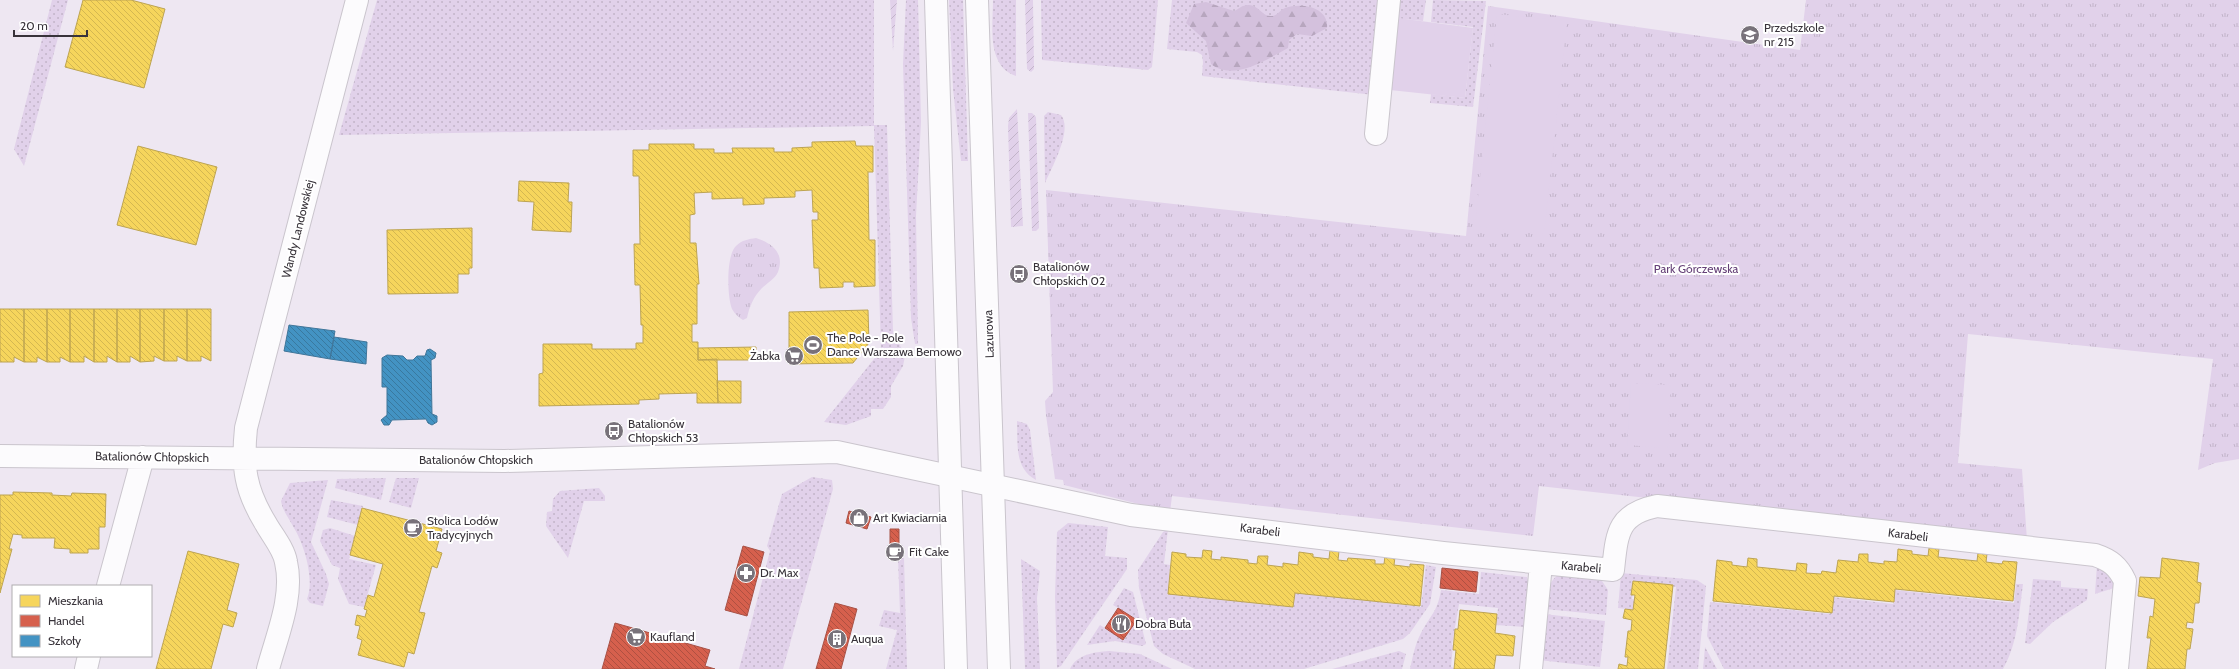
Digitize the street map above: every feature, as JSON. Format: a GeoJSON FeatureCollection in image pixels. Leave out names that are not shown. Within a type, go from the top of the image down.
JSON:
{"type":"FeatureCollection","features":[{"type":"Feature","properties":{"kind":"street","name":"Wandy Landowskiej"},"geometry":{"type":"LineString","coordinates":[[268,669],[290,588],[286,560],[253,503],[246,480],[244,459],[246,428],[357,0]]}},
{"type":"Feature","properties":{"kind":"street"},"geometry":{"type":"LineString","coordinates":[[936,0],[956,669]]}},
{"type":"Feature","properties":{"kind":"street","name":"Lazurowa"},"geometry":{"type":"LineString","coordinates":[[978,0],[999,669]]}},
{"type":"Feature","properties":{"kind":"street"},"geometry":{"type":"LineString","coordinates":[[1376,134],[1390,0]]}},
{"type":"Feature","properties":{"kind":"street","name":"Batalionów Chłopskich"},"geometry":{"type":"LineString","coordinates":[[0,456],[505,461],[837,452],[993,485]]}},
{"type":"Feature","properties":{"kind":"street"},"geometry":{"type":"LineString","coordinates":[[108,585],[144,457]]}},
{"type":"Feature","properties":{"kind":"street","name":"Karabeli"},"geometry":{"type":"LineString","coordinates":[[993,485],[1131,515],[1541,564],[1613,570],[1617,540],[1622,525],[1632,514],[1657,506],[2095,555],[2110,560],[2120,571],[2125,581],[2117,669]]}},
{"type":"Feature","properties":{"kind":"street"},"geometry":{"type":"LineString","coordinates":[[1531,669],[1541,564]]}},
{"type":"Feature","properties":{"kind":"street"},"geometry":{"type":"LineString","coordinates":[[86,669],[89,657]]}},
{"type":"Feature","properties":{"kind":"green space"},"geometry":{"type":"Polygon","coordinates":[[[52,0],[68,0],[24,166],[14,149],[52,0]]]}},
{"type":"Feature","properties":{"kind":"green space"},"geometry":{"type":"Polygon","coordinates":[[[377,0],[874,0],[874,125],[887,125],[893,331],[905,356],[903,366],[891,386],[891,397],[883,409],[871,409],[871,416],[846,425],[824,422],[881,350],[874,126],[339,135],[377,0]]]}},
{"type":"Feature","properties":{"kind":"green space"},"geometry":{"type":"Polygon","coordinates":[[[890,0],[897,0],[893,51],[890,0]]]}},
{"type":"Feature","properties":{"kind":"green space"},"geometry":{"type":"Polygon","coordinates":[[[906,0],[918,0],[921,122],[916,216],[918,344],[915,344],[911,318],[903,64],[906,0]]]}},
{"type":"Feature","properties":{"kind":"green space"},"geometry":{"type":"Polygon","coordinates":[[[949,0],[963,0],[968,161],[961,161],[953,89],[949,0]]]}},
{"type":"Feature","properties":{"kind":"green space"},"geometry":{"type":"Polygon","coordinates":[[[993,0],[1016,0],[1016,76],[1006,71],[996,54],[992,32],[993,0]]]}},
{"type":"Feature","properties":{"kind":"green space"},"geometry":{"type":"Polygon","coordinates":[[[1025,0],[1033,0],[1034,69],[1031,72],[1027,69],[1025,0]]]}},
{"type":"Feature","properties":{"kind":"green space"},"geometry":{"type":"Polygon","coordinates":[[[1041,0],[1158,0],[1152,67],[1148,70],[1042,60],[1041,0]]]}},
{"type":"Feature","properties":{"kind":"green space"},"geometry":{"type":"Polygon","coordinates":[[[1172,0],[1382,0],[1374,95],[1202,76],[1202,55],[1197,52],[1167,49],[1172,0]]]}},
{"type":"Feature","properties":{"kind":"green space"},"geometry":{"type":"Polygon","coordinates":[[[1396,0],[1426,0],[1423,21],[1394,18],[1396,0]]]}},
{"type":"Feature","properties":{"kind":"green space"},"geometry":{"type":"Polygon","coordinates":[[[1433,0],[1486,1],[1473,107],[1430,103],[1431,94],[1465,98],[1473,27],[1431,22],[1433,0]]]}},
{"type":"Feature","properties":{"kind":"green space","name":"Park Górczewska"},"geometry":{"type":"Polygon","coordinates":[[[1806,0],[2239,0],[2239,459],[2215,463],[2198,470],[2213,359],[1968,334],[1958,463],[2022,469],[2027,540],[1539,486],[1533,536],[1172,496],[1170,512],[1064,485],[1063,480],[1055,479],[1045,401],[1053,392],[1046,190],[1466,236],[1488,6],[1800,50],[1806,0]]]}},
{"type":"Feature","properties":{"kind":"green space"},"geometry":{"type":"Polygon","coordinates":[[[1206,2],[1234,11],[1244,6],[1251,5],[1255,6],[1265,15],[1269,16],[1275,15],[1285,8],[1292,6],[1306,6],[1319,11],[1324,15],[1327,28],[1312,36],[1297,34],[1289,40],[1288,48],[1261,63],[1240,70],[1230,71],[1220,69],[1211,64],[1206,41],[1186,23],[1194,4],[1206,2]]]}},
{"type":"Feature","properties":{"kind":"green space"},"geometry":{"type":"Polygon","coordinates":[[[1497,14],[1567,21],[1544,234],[1475,226],[1497,14]]]}},
{"type":"Feature","properties":{"kind":"green space"},"geometry":{"type":"Polygon","coordinates":[[[1398,18],[1473,28],[1465,98],[1390,90],[1398,18]]]}},
{"type":"Feature","properties":{"kind":"green space"},"geometry":{"type":"Polygon","coordinates":[[[1017,109],[1023,226],[1011,227],[1008,126],[1009,118],[1017,109]]]}},
{"type":"Feature","properties":{"kind":"green space"},"geometry":{"type":"Polygon","coordinates":[[[1048,112],[1061,115],[1065,130],[1060,149],[1045,183],[1044,116],[1048,112]]]}},
{"type":"Feature","properties":{"kind":"green space"},"geometry":{"type":"Polygon","coordinates":[[[1028,113],[1032,113],[1036,117],[1039,228],[1036,231],[1032,231],[1028,113]]]}},
{"type":"Feature","properties":{"kind":"green space"},"geometry":{"type":"Polygon","coordinates":[[[756,238],[772,246],[776,250],[780,259],[780,265],[775,277],[762,288],[754,298],[747,318],[743,320],[734,312],[730,303],[728,276],[730,258],[738,244],[748,239],[756,238]]]}},
{"type":"Feature","properties":{"kind":"green space"},"geometry":{"type":"Polygon","coordinates":[[[1631,383],[1671,385],[1667,448],[1627,445],[1631,383]]]}},
{"type":"Feature","properties":{"kind":"green space"},"geometry":{"type":"Polygon","coordinates":[[[1017,421],[1027,424],[1030,430],[1036,480],[1024,469],[1021,462],[1018,446],[1017,421]]]}},
{"type":"Feature","properties":{"kind":"green space"},"geometry":{"type":"Polygon","coordinates":[[[812,477],[832,480],[833,489],[783,669],[739,669],[770,551],[767,546],[782,494],[812,477]]]}},
{"type":"Feature","properties":{"kind":"green space"},"geometry":{"type":"Polygon","coordinates":[[[386,478],[381,500],[335,488],[337,479],[386,478]]]}},
{"type":"Feature","properties":{"kind":"green space"},"geometry":{"type":"Polygon","coordinates":[[[396,478],[419,478],[411,508],[389,502],[396,478]]]}},
{"type":"Feature","properties":{"kind":"green space"},"geometry":{"type":"Polygon","coordinates":[[[328,480],[311,542],[329,584],[323,606],[310,603],[307,599],[310,582],[305,552],[281,501],[290,483],[328,480]]]}},
{"type":"Feature","properties":{"kind":"green space"},"geometry":{"type":"Polygon","coordinates":[[[599,488],[605,496],[605,501],[584,501],[568,558],[546,526],[547,512],[552,511],[553,499],[560,491],[599,488]]]}},
{"type":"Feature","properties":{"kind":"green space"},"geometry":{"type":"Polygon","coordinates":[[[331,500],[363,506],[358,525],[327,517],[331,500]]]}},
{"type":"Feature","properties":{"kind":"green space"},"geometry":{"type":"Polygon","coordinates":[[[1068,523],[1108,527],[1105,556],[1127,558],[1127,569],[1061,666],[1057,668],[1055,597],[1057,532],[1068,523]]]}},
{"type":"Feature","properties":{"kind":"green space"},"geometry":{"type":"Polygon","coordinates":[[[330,528],[355,536],[349,559],[376,565],[364,607],[349,604],[338,579],[340,568],[332,565],[320,541],[323,530],[330,528]]]}},
{"type":"Feature","properties":{"kind":"green space"},"geometry":{"type":"Polygon","coordinates":[[[1168,529],[1164,564],[1170,565],[1168,592],[1293,606],[1295,592],[1421,607],[1426,565],[1436,567],[1430,604],[1410,633],[1403,639],[1304,669],[1195,669],[1163,654],[1154,646],[1139,588],[1138,570],[1163,532],[1168,529]]]}},
{"type":"Feature","properties":{"kind":"green space"},"geometry":{"type":"Polygon","coordinates":[[[898,558],[904,558],[907,669],[886,669],[897,630],[879,626],[884,610],[900,613],[898,558]]]}},
{"type":"Feature","properties":{"kind":"green space"},"geometry":{"type":"Polygon","coordinates":[[[1021,559],[1040,571],[1037,598],[1040,669],[1025,669],[1021,559]]]}},
{"type":"Feature","properties":{"kind":"green space"},"geometry":{"type":"Polygon","coordinates":[[[2097,564],[2105,568],[2117,587],[2095,594],[2097,564]]]}},
{"type":"Feature","properties":{"kind":"green space"},"geometry":{"type":"Polygon","coordinates":[[[1481,572],[1527,577],[1530,591],[1525,627],[1496,625],[1498,608],[1459,604],[1452,645],[1451,667],[1456,669],[1410,669],[1417,641],[1436,609],[1441,590],[1479,594],[1481,572]]]}},
{"type":"Feature","properties":{"kind":"green space"},"geometry":{"type":"Polygon","coordinates":[[[1621,573],[1697,580],[1706,586],[1698,669],[1667,669],[1676,587],[1634,582],[1632,599],[1636,600],[1635,610],[1618,608],[1621,573]]]}},
{"type":"Feature","properties":{"kind":"green space"},"geometry":{"type":"Polygon","coordinates":[[[1559,574],[1600,578],[1608,590],[1606,615],[1545,609],[1550,585],[1559,574]]]}},
{"type":"Feature","properties":{"kind":"green space"},"geometry":{"type":"Polygon","coordinates":[[[2033,579],[2061,581],[2061,587],[2088,589],[2087,600],[2053,622],[2030,644],[2025,643],[2033,579]]]}},
{"type":"Feature","properties":{"kind":"green space"},"geometry":{"type":"Polygon","coordinates":[[[2016,584],[2023,584],[2019,617],[2012,649],[2003,669],[1724,669],[1707,636],[1710,602],[1830,614],[1832,597],[1893,604],[1895,590],[2014,603],[2016,584]]]}},
{"type":"Feature","properties":{"kind":"green space"},"geometry":{"type":"Polygon","coordinates":[[[1124,588],[1133,592],[1146,644],[1142,646],[1115,641],[1087,645],[1100,625],[1124,640],[1137,619],[1113,605],[1124,588]]]}},
{"type":"Feature","properties":{"kind":"green space"},"geometry":{"type":"Polygon","coordinates":[[[1544,614],[1605,621],[1600,667],[1539,660],[1544,614]]]}},
{"type":"Feature","properties":{"kind":"green space"},"geometry":{"type":"Polygon","coordinates":[[[1705,647],[1717,669],[1703,669],[1705,647]]]}},
{"type":"Feature","properties":{"kind":"green space"},"geometry":{"type":"Polygon","coordinates":[[[1109,651],[1140,654],[1172,669],[1070,669],[1077,660],[1082,657],[1092,653],[1109,651]]]}},
{"type":"Feature","properties":{"kind":"green space"},"geometry":{"type":"Polygon","coordinates":[[[1399,651],[1406,654],[1402,669],[1332,669],[1399,651]]]}},
{"type":"Feature","properties":{"kind":"building: Mieszkania"},"geometry":{"type":"Polygon","coordinates":[[[83,0],[131,0],[165,9],[144,88],[65,67],[83,0]]]}},
{"type":"Feature","properties":{"kind":"building: Mieszkania"},"geometry":{"type":"Polygon","coordinates":[[[855,141],[856,146],[873,146],[873,172],[868,172],[869,240],[875,240],[875,286],[854,287],[854,282],[843,282],[843,287],[820,288],[819,268],[814,268],[812,220],[818,220],[818,212],[813,212],[812,190],[795,191],[795,197],[764,198],[764,204],[743,205],[743,198],[712,199],[712,192],[694,193],[695,214],[690,215],[690,243],[696,243],[699,284],[697,284],[697,324],[692,324],[692,342],[698,342],[698,360],[717,359],[718,403],[697,403],[697,393],[659,394],[659,399],[639,400],[639,404],[539,406],[539,374],[543,373],[543,344],[592,344],[592,349],[636,349],[636,343],[643,343],[640,285],[635,285],[634,244],[640,244],[639,176],[633,176],[633,150],[649,150],[649,144],[694,144],[694,149],[714,149],[714,153],[733,153],[732,148],[774,148],[774,152],[792,152],[792,148],[812,147],[812,142],[855,141]]]}},
{"type":"Feature","properties":{"kind":"building: Mieszkania"},"geometry":{"type":"Polygon","coordinates":[[[138,146],[217,167],[196,245],[117,225],[138,146]]]}},
{"type":"Feature","properties":{"kind":"building: Mieszkania"},"geometry":{"type":"Polygon","coordinates":[[[519,181],[569,183],[568,202],[572,202],[571,232],[532,230],[534,202],[518,201],[519,181]]]}},
{"type":"Feature","properties":{"kind":"building: Mieszkania"},"geometry":{"type":"Polygon","coordinates":[[[472,228],[472,268],[469,268],[469,274],[458,274],[458,293],[388,294],[387,230],[472,228]]]}},
{"type":"Feature","properties":{"kind":"building: Mieszkania"},"geometry":{"type":"Polygon","coordinates":[[[0,309],[24,309],[24,362],[14,357],[14,362],[0,362],[0,309]]]}},
{"type":"Feature","properties":{"kind":"building: Mieszkania"},"geometry":{"type":"Polygon","coordinates":[[[24,309],[47,309],[47,362],[37,357],[37,362],[24,362],[24,309]]]}},
{"type":"Feature","properties":{"kind":"building: Mieszkania"},"geometry":{"type":"Polygon","coordinates":[[[47,309],[70,309],[70,362],[60,357],[60,362],[47,362],[47,309]]]}},
{"type":"Feature","properties":{"kind":"building: Mieszkania"},"geometry":{"type":"Polygon","coordinates":[[[70,309],[94,309],[94,362],[84,356],[84,362],[70,362],[70,309]]]}},
{"type":"Feature","properties":{"kind":"building: Mieszkania"},"geometry":{"type":"Polygon","coordinates":[[[94,309],[117,309],[117,362],[107,356],[107,362],[94,362],[94,309]]]}},
{"type":"Feature","properties":{"kind":"building: Mieszkania"},"geometry":{"type":"Polygon","coordinates":[[[117,309],[140,309],[140,362],[130,356],[130,362],[117,362],[117,309]]]}},
{"type":"Feature","properties":{"kind":"building: Mieszkania"},"geometry":{"type":"Polygon","coordinates":[[[140,309],[164,309],[164,361],[154,356],[154,361],[140,362],[140,309]]]}},
{"type":"Feature","properties":{"kind":"building: Mieszkania"},"geometry":{"type":"Polygon","coordinates":[[[164,309],[187,309],[187,361],[177,356],[177,361],[164,361],[164,309]]]}},
{"type":"Feature","properties":{"kind":"building: Mieszkania"},"geometry":{"type":"Polygon","coordinates":[[[187,309],[211,309],[211,361],[201,356],[201,361],[187,361],[187,309]]]}},
{"type":"Feature","properties":{"kind":"building: Mieszkania"},"geometry":{"type":"Polygon","coordinates":[[[868,310],[869,343],[853,363],[789,364],[789,312],[868,310]]]}},
{"type":"Feature","properties":{"kind":"building: Mieszkania"},"geometry":{"type":"Polygon","coordinates":[[[756,347],[756,360],[698,360],[698,348],[756,347]]]}},
{"type":"Feature","properties":{"kind":"building: Mieszkania"},"geometry":{"type":"Polygon","coordinates":[[[717,381],[741,381],[741,403],[718,403],[717,381]]]}},
{"type":"Feature","properties":{"kind":"building: Mieszkania"},"geometry":{"type":"Polygon","coordinates":[[[13,492],[52,493],[52,495],[71,496],[72,493],[106,494],[105,527],[99,527],[99,549],[88,549],[88,553],[70,553],[70,549],[54,548],[55,538],[22,538],[22,535],[13,534],[9,549],[12,549],[0,593],[0,495],[13,495],[13,492]]]}},
{"type":"Feature","properties":{"kind":"building: Mieszkania"},"geometry":{"type":"Polygon","coordinates":[[[362,508],[442,529],[436,551],[442,553],[437,568],[432,566],[419,612],[425,613],[414,654],[408,652],[404,667],[358,655],[362,640],[357,638],[360,626],[355,625],[357,615],[365,617],[367,610],[364,609],[368,595],[374,597],[383,564],[350,555],[362,508]]]}},
{"type":"Feature","properties":{"kind":"building: Mieszkania"},"geometry":{"type":"Polygon","coordinates":[[[1929,548],[1939,549],[1938,557],[1977,561],[1978,553],[1987,554],[1986,562],[2002,564],[2003,561],[2017,562],[2013,601],[1895,589],[1894,602],[1834,596],[1832,613],[1713,601],[1717,560],[1732,562],[1732,565],[1747,567],[1748,558],[1757,559],[1757,567],[1796,571],[1797,563],[1807,564],[1806,573],[1821,574],[1822,571],[1836,573],[1838,560],[1858,562],[1859,554],[1868,554],[1868,562],[1884,564],[1884,561],[1897,562],[1898,549],[1912,551],[1912,554],[1928,556],[1929,548]]]}},
{"type":"Feature","properties":{"kind":"building: Mieszkania"},"geometry":{"type":"Polygon","coordinates":[[[1203,550],[1212,551],[1211,559],[1221,560],[1221,557],[1248,560],[1248,563],[1257,564],[1258,556],[1268,556],[1267,565],[1283,567],[1283,563],[1298,565],[1299,552],[1313,554],[1313,557],[1329,559],[1330,550],[1339,551],[1338,560],[1347,561],[1348,558],[1375,560],[1375,564],[1384,564],[1385,556],[1395,557],[1394,565],[1410,567],[1410,564],[1424,565],[1420,606],[1295,593],[1293,607],[1168,594],[1172,552],[1186,554],[1186,557],[1202,558],[1203,550]]]}},
{"type":"Feature","properties":{"kind":"building: Mieszkania"},"geometry":{"type":"Polygon","coordinates":[[[188,551],[239,564],[227,610],[237,613],[233,627],[223,624],[211,669],[156,669],[188,551]]]}},
{"type":"Feature","properties":{"kind":"building: Mieszkania"},"geometry":{"type":"Polygon","coordinates":[[[2162,558],[2199,563],[2197,582],[2201,583],[2199,603],[2195,603],[2193,623],[2187,622],[2186,628],[2193,629],[2190,649],[2187,649],[2185,669],[2147,669],[2151,638],[2147,638],[2150,616],[2153,617],[2155,599],[2138,596],[2140,577],[2160,578],[2162,558]]]}},
{"type":"Feature","properties":{"kind":"building: Mieszkania"},"geometry":{"type":"Polygon","coordinates":[[[1633,581],[1673,585],[1664,669],[1618,669],[1619,664],[1627,666],[1628,657],[1625,657],[1628,631],[1631,631],[1632,620],[1623,618],[1625,609],[1633,610],[1635,595],[1631,595],[1633,581]]]}},
{"type":"Feature","properties":{"kind":"building: Mieszkania"},"geometry":{"type":"Polygon","coordinates":[[[1460,610],[1497,614],[1495,633],[1515,636],[1513,656],[1496,655],[1494,669],[1454,669],[1456,650],[1453,650],[1455,629],[1458,629],[1460,610]]]}},
{"type":"Feature","properties":{"kind":"building: Handel"},"geometry":{"type":"Polygon","coordinates":[[[849,511],[871,517],[867,529],[846,523],[849,511]]]}},
{"type":"Feature","properties":{"kind":"building: Handel"},"geometry":{"type":"Polygon","coordinates":[[[890,529],[899,529],[899,557],[890,557],[890,529]]]}},
{"type":"Feature","properties":{"kind":"building: Handel"},"geometry":{"type":"Polygon","coordinates":[[[743,546],[764,552],[747,616],[725,610],[743,546]]]}},
{"type":"Feature","properties":{"kind":"building: Handel"},"geometry":{"type":"Polygon","coordinates":[[[1442,568],[1478,572],[1476,592],[1440,588],[1442,568]]]}},
{"type":"Feature","properties":{"kind":"building: Handel","name":"Auqua"},"geometry":{"type":"Polygon","coordinates":[[[835,603],[857,609],[841,669],[816,669],[835,603]]]}},
{"type":"Feature","properties":{"kind":"building: Handel","name":"Dobra Buła"},"geometry":{"type":"Polygon","coordinates":[[[1118,608],[1137,620],[1123,640],[1105,628],[1118,608]]]}},
{"type":"Feature","properties":{"kind":"building: Handel","name":"Kaufland"},"geometry":{"type":"Polygon","coordinates":[[[615,623],[710,650],[705,666],[715,669],[602,669],[615,623]]]}},
{"type":"Feature","properties":{"kind":"building: Szkoły"},"geometry":{"type":"Polygon","coordinates":[[[289,325],[335,331],[330,359],[284,351],[289,325]]]}},
{"type":"Feature","properties":{"kind":"building: Szkoły"},"geometry":{"type":"Polygon","coordinates":[[[334,337],[367,342],[366,364],[330,359],[334,337]]]}},
{"type":"Feature","properties":{"kind":"building: Szkoły"},"geometry":{"type":"Polygon","coordinates":[[[430,349],[436,353],[435,358],[431,360],[432,414],[437,416],[437,422],[432,425],[428,423],[426,419],[392,420],[389,425],[384,425],[381,420],[387,415],[387,387],[382,387],[382,358],[387,355],[403,356],[407,360],[413,360],[417,356],[425,356],[427,350],[430,349]]]}},
{"type":"Feature","properties":{"kind":"place","name":"Przedszkole nr 215"},"geometry":{"type":"Point","coordinates":[1750,35]}},
{"type":"Feature","properties":{"kind":"place","name":"Batalionów Chłopskich 02"},"geometry":{"type":"Point","coordinates":[1019,274]}},
{"type":"Feature","properties":{"kind":"place","name":"The Pole - Pole Dance Warszawa Bemowo"},"geometry":{"type":"Point","coordinates":[813,345]}},
{"type":"Feature","properties":{"kind":"place","name":"Żabka"},"geometry":{"type":"Point","coordinates":[794,356]}},
{"type":"Feature","properties":{"kind":"place","name":"Batalionów Chłopskich 53"},"geometry":{"type":"Point","coordinates":[614,431]}},
{"type":"Feature","properties":{"kind":"place","name":"Art Kwiaciarnia"},"geometry":{"type":"Point","coordinates":[859,518]}},
{"type":"Feature","properties":{"kind":"place","name":"Stolica Lodów Tradycyjnych"},"geometry":{"type":"Point","coordinates":[413,528]}},
{"type":"Feature","properties":{"kind":"place","name":"Fit Cake"},"geometry":{"type":"Point","coordinates":[895,552]}},
{"type":"Feature","properties":{"kind":"place","name":"Dr. Max"},"geometry":{"type":"Point","coordinates":[746,573]}},
{"type":"Feature","properties":{"kind":"place","name":"Dobra Buła"},"geometry":{"type":"Point","coordinates":[1121,624]}},
{"type":"Feature","properties":{"kind":"place","name":"Kaufland"},"geometry":{"type":"Point","coordinates":[636,637]}},
{"type":"Feature","properties":{"kind":"place","name":"Auqua"},"geometry":{"type":"Point","coordinates":[837,639]}}]}
